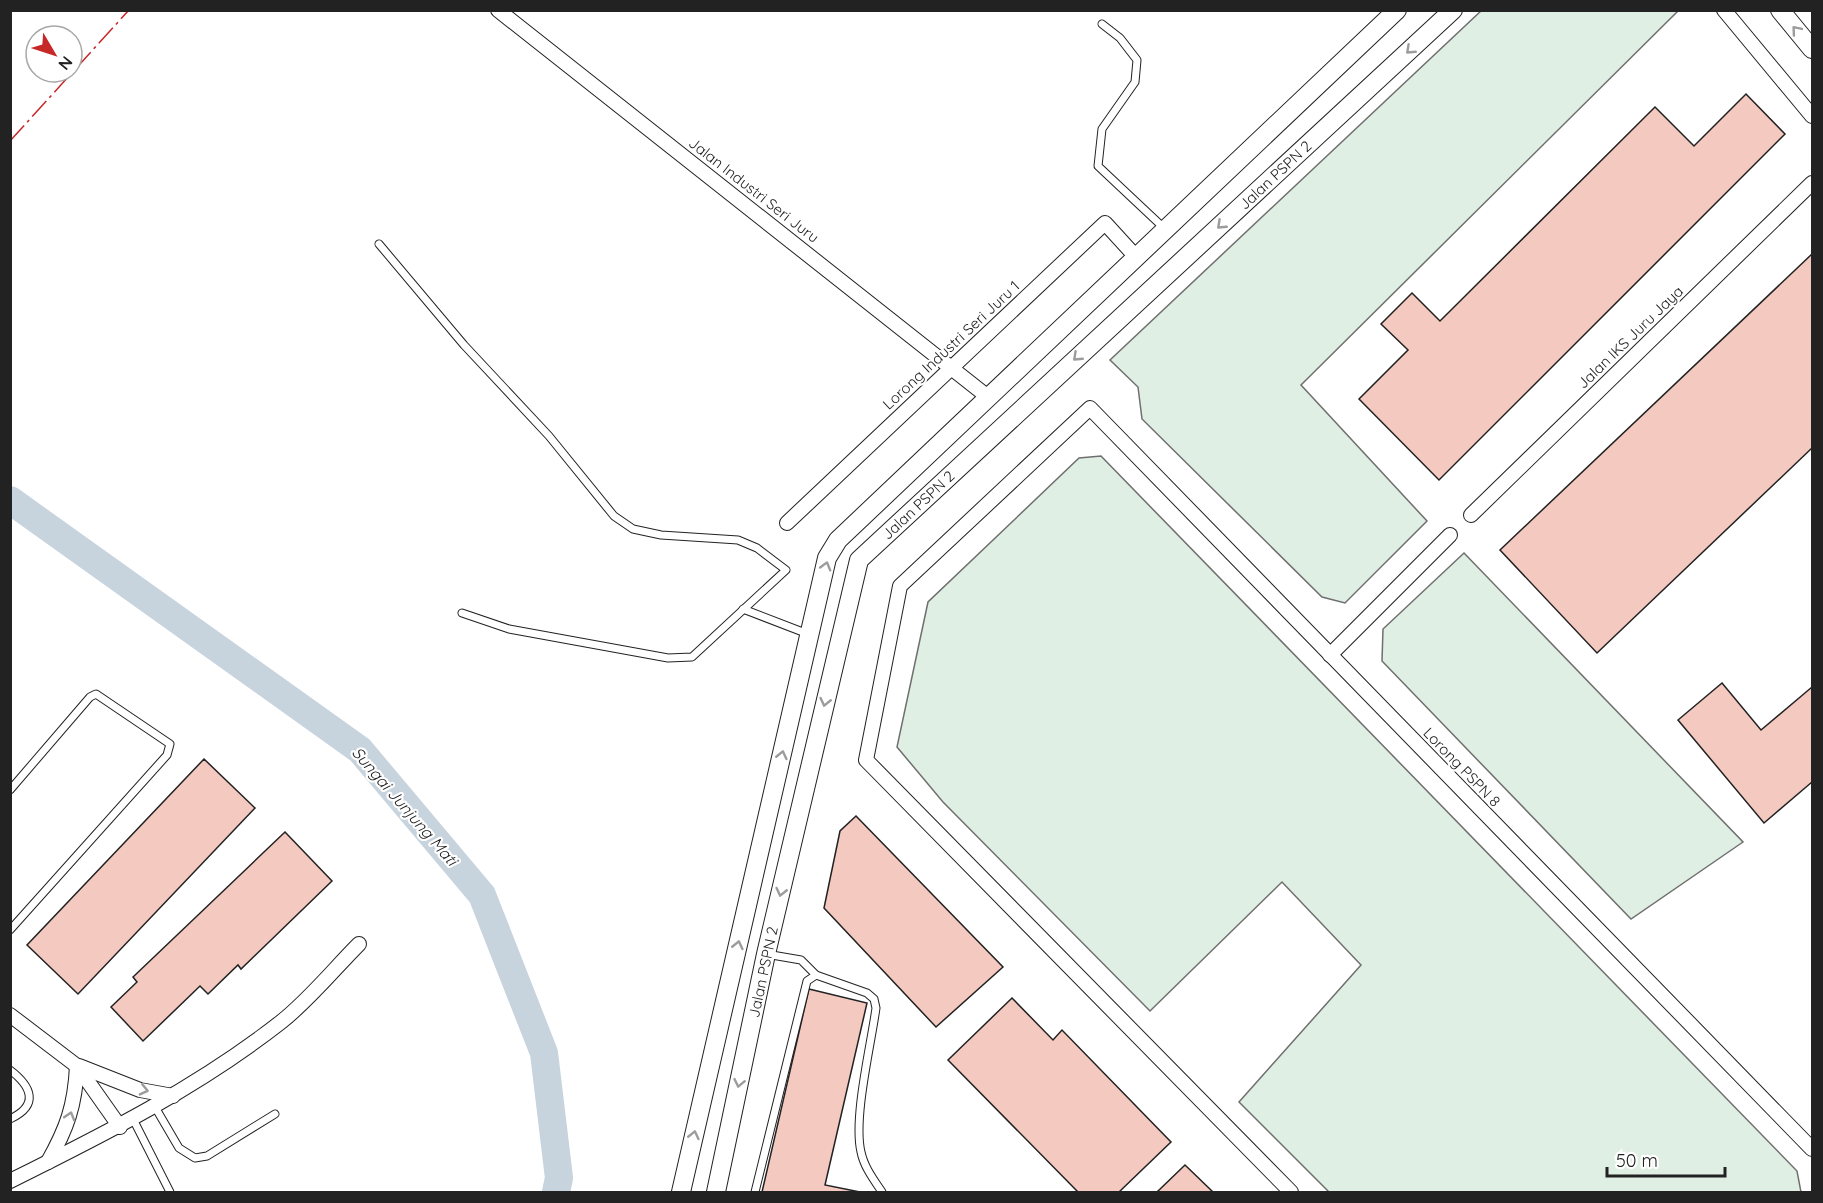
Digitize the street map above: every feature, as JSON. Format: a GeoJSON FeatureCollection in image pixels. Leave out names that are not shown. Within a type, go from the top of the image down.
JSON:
{"type":"FeatureCollection","features":[{"type":"Feature","properties":{"kind":"street","name":"Jalan Industri Seri Juru"},"geometry":{"type":"LineString","coordinates":[[498,10],[988,397]]}},
{"type":"Feature","properties":{"kind":"street","name":"Jalan PSPN 2"},"geometry":{"type":"LineString","coordinates":[[681,1192],[827,558],[838,540],[1397,10]]}},
{"type":"Feature","properties":{"kind":"street","name":"Jalan PSPN 2"},"geometry":{"type":"LineString","coordinates":[[716,1192],[766,954],[859,561],[1453,10]]}},
{"type":"Feature","properties":{"kind":"street"},"geometry":{"type":"LineString","coordinates":[[1724,10],[1812,116]]}},
{"type":"Feature","properties":{"kind":"street"},"geometry":{"type":"LineString","coordinates":[[1780,10],[1812,49]]}},
{"type":"Feature","properties":{"kind":"street","name":"Jalan IKS Juru Jaya"},"geometry":{"type":"LineString","coordinates":[[1471,515],[1812,183]]}},
{"type":"Feature","properties":{"kind":"street","name":"Lorong Industri Seri Juru 1"},"geometry":{"type":"LineString","coordinates":[[787,523],[1105,223],[1136,257]]}},
{"type":"Feature","properties":{"kind":"street","name":"Lorong PSPN 8"},"geometry":{"type":"LineString","coordinates":[[1291,1192],[866,760],[900,586],[1090,408],[1812,1149]]}},
{"type":"Feature","properties":{"kind":"street"},"geometry":{"type":"LineString","coordinates":[[1330,655],[1450,535]]}},
{"type":"Feature","properties":{"kind":"street"},"geometry":{"type":"LineString","coordinates":[[10,1181],[120,1127],[173,1096],[283,1021],[359,944]]}},
{"type":"Feature","properties":{"kind":"street"},"geometry":{"type":"LineString","coordinates":[[10,1015],[77,1066],[140,1090],[173,1096]]}},
{"type":"Feature","properties":{"kind":"street"},"geometry":{"type":"LineString","coordinates":[[77,1066],[120,1127]]}},
{"type":"Feature","properties":{"kind":"street"},"geometry":{"type":"LineString","coordinates":[[48,1163],[66,1129],[75,1098],[77,1066]]}},
{"type":"Feature","properties":{"kind":"lane"},"geometry":{"type":"LineString","coordinates":[[1102,24],[1120,38],[1137,60],[1135,82],[1101,129],[1098,166],[1165,229]]}},
{"type":"Feature","properties":{"kind":"lane"},"geometry":{"type":"LineString","coordinates":[[379,244],[464,345],[549,436],[614,516],[633,529],[661,535],[738,540],[757,548],[786,570],[692,657],[668,658],[509,628],[462,613]]}},
{"type":"Feature","properties":{"kind":"lane"},"geometry":{"type":"LineString","coordinates":[[743,609],[810,634]]}},
{"type":"Feature","properties":{"kind":"lane"},"geometry":{"type":"LineString","coordinates":[[10,790],[90,697],[96,694],[170,744],[167,755],[10,930]]}},
{"type":"Feature","properties":{"kind":"lane"},"geometry":{"type":"LineString","coordinates":[[766,954],[801,960],[816,975],[867,993],[874,999],[876,1008],[858,1131],[861,1153],[867,1170],[882,1192]]}},
{"type":"Feature","properties":{"kind":"lane"},"geometry":{"type":"LineString","coordinates":[[755,1192],[807,981],[816,975]]}},
{"type":"Feature","properties":{"kind":"lane"},"geometry":{"type":"LineString","coordinates":[[10,1070],[25,1081],[30,1091],[29,1101],[24,1110],[10,1119]]}},
{"type":"Feature","properties":{"kind":"lane"},"geometry":{"type":"LineString","coordinates":[[155,1107],[179,1148],[195,1158],[207,1156],[275,1114]]}},
{"type":"Feature","properties":{"kind":"lane"},"geometry":{"type":"LineString","coordinates":[[133,1119],[170,1192]]}},
{"type":"Feature","properties":{"kind":"green space"},"geometry":{"type":"Polygon","coordinates":[[[1482,10],[1678,11],[1301,385],[1427,521],[1345,603],[1322,597],[1142,419],[1138,387],[1110,360],[1482,10]]]}},
{"type":"Feature","properties":{"kind":"green space"},"geometry":{"type":"Polygon","coordinates":[[[1101,456],[1797,1171],[1801,1192],[1329,1192],[1239,1102],[1361,965],[1282,882],[1150,1011],[943,802],[897,747],[928,602],[1079,458],[1101,456]]]}},
{"type":"Feature","properties":{"kind":"green space"},"geometry":{"type":"Polygon","coordinates":[[[1464,553],[1743,842],[1631,919],[1382,661],[1383,629],[1464,553]]]}},
{"type":"Feature","properties":{"kind":"building"},"geometry":{"type":"Polygon","coordinates":[[[1746,94],[1785,134],[1439,480],[1359,399],[1408,350],[1381,324],[1412,293],[1440,321],[1655,107],[1694,146],[1746,94]]]}},
{"type":"Feature","properties":{"kind":"building"},"geometry":{"type":"Polygon","coordinates":[[[1812,254],[1812,448],[1597,653],[1500,550],[1812,254]]]}},
{"type":"Feature","properties":{"kind":"building"},"geometry":{"type":"Polygon","coordinates":[[[1722,683],[1761,730],[1812,687],[1812,782],[1764,823],[1678,720],[1722,683]]]}},
{"type":"Feature","properties":{"kind":"building"},"geometry":{"type":"Polygon","coordinates":[[[204,759],[255,808],[78,994],[27,945],[204,759]]]}},
{"type":"Feature","properties":{"kind":"building"},"geometry":{"type":"Polygon","coordinates":[[[856,816],[1003,967],[936,1027],[824,908],[840,831],[856,816]]]}},
{"type":"Feature","properties":{"kind":"building"},"geometry":{"type":"Polygon","coordinates":[[[285,832],[332,881],[241,969],[238,965],[208,994],[200,986],[143,1041],[111,1007],[137,982],[133,977],[285,832]]]}},
{"type":"Feature","properties":{"kind":"building"},"geometry":{"type":"Polygon","coordinates":[[[809,989],[867,1003],[825,1185],[860,1192],[762,1192],[809,989]]]}},
{"type":"Feature","properties":{"kind":"building"},"geometry":{"type":"Polygon","coordinates":[[[1012,998],[1053,1040],[1062,1030],[1171,1142],[1119,1192],[1078,1192],[948,1060],[1012,998]]]}},
{"type":"Feature","properties":{"kind":"building"},"geometry":{"type":"Polygon","coordinates":[[[1185,1165],[1213,1192],[1157,1192],[1185,1165]]]}},
{"type":"Feature","properties":{"kind":"waterway","name":"Sungai Junjung Mati"},"geometry":{"type":"LineString","coordinates":[[10,500],[360,750],[482,895],[544,1053],[559,1178],[556,1192]]}},
{"type":"Feature","properties":{"kind":"power"},"geometry":{"type":"LineString","coordinates":[[10,141],[129,10]]}}]}
